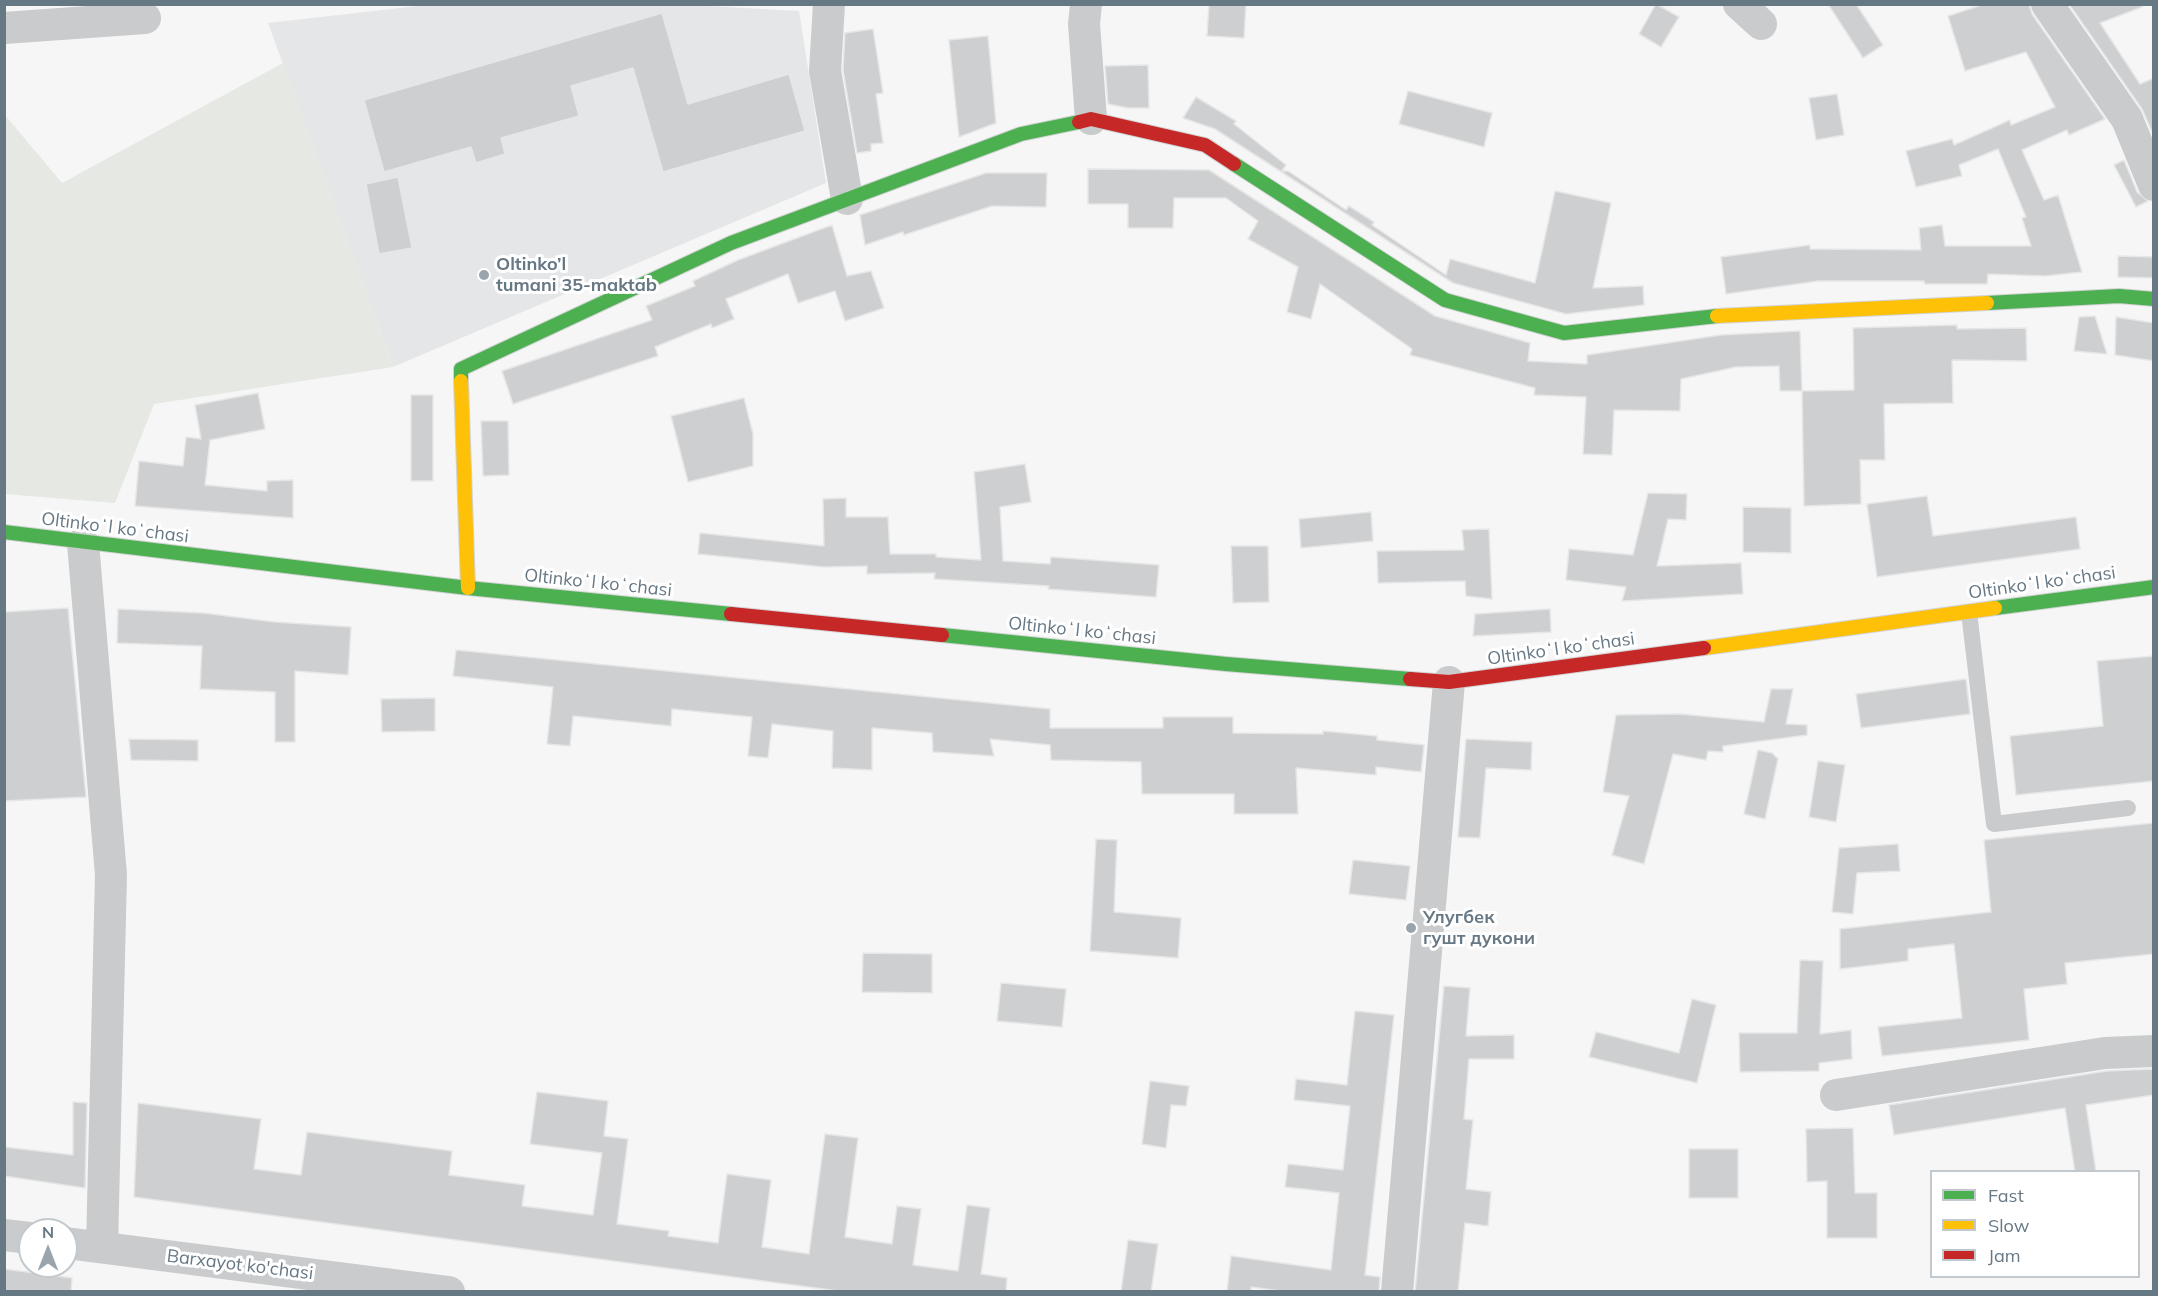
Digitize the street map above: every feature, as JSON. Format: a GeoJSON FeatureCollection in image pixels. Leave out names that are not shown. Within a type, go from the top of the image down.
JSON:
{"type":"FeatureCollection","features":[{"type":"Feature","properties":{"kind":"main road"},"geometry":{"type":"LineString","coordinates":[[468,588],[461,369],[731,243],[1021,134],[1091,119],[1205,145],[1445,300],[1564,333],[1717,316],[2119,296],[2154,298]]}},
{"type":"Feature","properties":{"kind":"main road","name":"Oltinkoʻl koʻchasi"},"geometry":{"type":"LineString","coordinates":[[4,532],[468,588],[1226,664],[1449,682],[2154,586]]}},
{"type":"Feature","properties":{"kind":"street"},"geometry":{"type":"LineString","coordinates":[[829,4],[825,71],[846,199]]}},
{"type":"Feature","properties":{"kind":"street"},"geometry":{"type":"LineString","coordinates":[[1086,4],[1084,24],[1091,119]]}},
{"type":"Feature","properties":{"kind":"street"},"geometry":{"type":"LineString","coordinates":[[2047,4],[2127,119],[2154,185]]}},
{"type":"Feature","properties":{"kind":"street"},"geometry":{"type":"LineString","coordinates":[[4,28],[145,18]]}},
{"type":"Feature","properties":{"kind":"street"},"geometry":{"type":"LineString","coordinates":[[83,543],[111,875],[102,1247]]}},
{"type":"Feature","properties":{"kind":"street"},"geometry":{"type":"LineString","coordinates":[[1397,1292],[1449,682]]}},
{"type":"Feature","properties":{"kind":"street"},"geometry":{"type":"LineString","coordinates":[[1836,1095],[2105,1053],[2154,1052]]}},
{"type":"Feature","properties":{"kind":"street","name":"Barxayot ko'chasi"},"geometry":{"type":"LineString","coordinates":[[78,1244],[449,1292]]}},
{"type":"Feature","properties":{"kind":"lane"},"geometry":{"type":"LineString","coordinates":[[1969,612],[1994,824],[2128,808]]}},
{"type":"Feature","properties":{"kind":"shaded area","name":"Oltinko’l tumani 35-maktab"},"geometry":{"type":"Polygon","coordinates":[[[435,4],[672,4],[799,11],[826,183],[393,367],[268,23],[435,4]]]}},
{"type":"Feature","properties":{"kind":"shaded area"},"geometry":{"type":"Polygon","coordinates":[[[283,63],[393,367],[154,404],[115,503],[5,494],[5,115],[62,183],[283,63]]]}},
{"type":"Feature","properties":{"kind":"building"},"geometry":{"type":"Polygon","coordinates":[[[1209,4],[1246,4],[1244,38],[1207,36],[1209,4]]]}},
{"type":"Feature","properties":{"kind":"building"},"geometry":{"type":"Polygon","coordinates":[[[1656,4],[1679,17],[1661,47],[1639,34],[1656,4]]]}},
{"type":"Feature","properties":{"kind":"building"},"geometry":{"type":"Polygon","coordinates":[[[1828,4],[1856,4],[1883,45],[1863,58],[1828,4]]]}},
{"type":"Feature","properties":{"kind":"building"},"geometry":{"type":"Polygon","coordinates":[[[1985,4],[2029,4],[2032,14],[2105,119],[2069,135],[2067,130],[2022,150],[2044,200],[2058,195],[2082,272],[2045,276],[1988,274],[1987,284],[1925,284],[1924,281],[1818,281],[1726,294],[1721,257],[1810,245],[1810,249],[1921,250],[1919,228],[1942,225],[1945,246],[2031,246],[2022,218],[2026,217],[1998,149],[1959,165],[1962,176],[1916,187],[1906,151],[1952,139],[1954,145],[2010,120],[2011,125],[2055,107],[2026,52],[1965,71],[1948,16],[1985,4]]]}},
{"type":"Feature","properties":{"kind":"building"},"geometry":{"type":"Polygon","coordinates":[[[2069,4],[2142,4],[2142,7],[2100,23],[2140,84],[2154,78],[2154,136],[2142,109],[2069,4]]]}},
{"type":"Feature","properties":{"kind":"building"},"geometry":{"type":"Polygon","coordinates":[[[662,13],[688,104],[789,74],[805,131],[663,172],[633,68],[571,86],[579,116],[501,138],[505,154],[476,163],[471,147],[384,172],[364,100],[662,13]]]}},
{"type":"Feature","properties":{"kind":"building"},"geometry":{"type":"Polygon","coordinates":[[[873,29],[883,93],[876,94],[883,143],[871,144],[871,151],[857,153],[843,70],[845,33],[873,29]]]}},
{"type":"Feature","properties":{"kind":"building"},"geometry":{"type":"Polygon","coordinates":[[[988,36],[996,123],[959,137],[949,40],[988,36]]]}},
{"type":"Feature","properties":{"kind":"building"},"geometry":{"type":"Polygon","coordinates":[[[1148,65],[1149,108],[1128,108],[1108,104],[1105,66],[1148,65]]]}},
{"type":"Feature","properties":{"kind":"building"},"geometry":{"type":"Polygon","coordinates":[[[1408,91],[1492,113],[1484,147],[1399,124],[1408,91]]]}},
{"type":"Feature","properties":{"kind":"building"},"geometry":{"type":"Polygon","coordinates":[[[1837,94],[1844,135],[1816,140],[1809,98],[1837,94]]]}},
{"type":"Feature","properties":{"kind":"building"},"geometry":{"type":"Polygon","coordinates":[[[1196,97],[1236,121],[1234,124],[1286,165],[1282,171],[1288,171],[1346,210],[1349,206],[1374,222],[1372,225],[1446,275],[1450,259],[1535,283],[1555,191],[1611,203],[1593,288],[1643,286],[1644,305],[1566,314],[1453,283],[1215,129],[1183,118],[1196,97]]]}},
{"type":"Feature","properties":{"kind":"building"},"geometry":{"type":"Polygon","coordinates":[[[2124,160],[2137,192],[2148,201],[2136,207],[2114,165],[2124,160]]]}},
{"type":"Feature","properties":{"kind":"building"},"geometry":{"type":"Polygon","coordinates":[[[1088,169],[1209,170],[1435,316],[1530,343],[1528,361],[1587,364],[1587,355],[1721,335],[1800,331],[1802,391],[1780,391],[1779,366],[1736,367],[1681,379],[1680,411],[1614,410],[1612,455],[1583,454],[1586,397],[1534,395],[1535,388],[1410,355],[1412,349],[1320,284],[1311,319],[1287,312],[1298,267],[1248,239],[1258,221],[1226,198],[1174,198],[1173,228],[1128,228],[1128,204],[1088,204],[1088,169]]]}},
{"type":"Feature","properties":{"kind":"building"},"geometry":{"type":"Polygon","coordinates":[[[986,173],[1047,173],[1046,207],[992,206],[904,235],[903,232],[865,245],[860,215],[986,173]]]}},
{"type":"Feature","properties":{"kind":"building"},"geometry":{"type":"Polygon","coordinates":[[[398,177],[412,248],[379,254],[366,184],[398,177]]]}},
{"type":"Feature","properties":{"kind":"building"},"geometry":{"type":"Polygon","coordinates":[[[832,225],[847,276],[871,271],[884,308],[845,321],[835,291],[798,303],[788,274],[726,299],[734,319],[712,328],[711,324],[655,347],[658,356],[513,404],[502,371],[652,320],[646,306],[695,286],[693,281],[738,260],[832,225]]]}},
{"type":"Feature","properties":{"kind":"building"},"geometry":{"type":"Polygon","coordinates":[[[2118,256],[2154,257],[2154,278],[2118,277],[2118,256]]]}},
{"type":"Feature","properties":{"kind":"building"},"geometry":{"type":"Polygon","coordinates":[[[2095,316],[2107,354],[2074,351],[2079,317],[2095,316]]]}},
{"type":"Feature","properties":{"kind":"building"},"geometry":{"type":"Polygon","coordinates":[[[2116,317],[2154,323],[2154,361],[2115,355],[2116,317]]]}},
{"type":"Feature","properties":{"kind":"building"},"geometry":{"type":"Polygon","coordinates":[[[1957,325],[1957,329],[2026,328],[2027,361],[1952,360],[1953,403],[1884,404],[1885,460],[1860,460],[1861,504],[1804,506],[1802,391],[1854,390],[1853,328],[1957,325]]]}},
{"type":"Feature","properties":{"kind":"building"},"geometry":{"type":"Polygon","coordinates":[[[258,393],[265,429],[210,440],[205,485],[267,491],[267,481],[293,480],[293,518],[135,506],[139,461],[183,466],[186,437],[201,439],[195,405],[258,393]]]}},
{"type":"Feature","properties":{"kind":"building"},"geometry":{"type":"Polygon","coordinates":[[[411,395],[433,395],[433,481],[411,481],[411,395]]]}},
{"type":"Feature","properties":{"kind":"building"},"geometry":{"type":"Polygon","coordinates":[[[744,398],[753,434],[753,466],[688,482],[671,416],[744,398]]]}},
{"type":"Feature","properties":{"kind":"building"},"geometry":{"type":"Polygon","coordinates":[[[481,421],[508,421],[509,475],[483,476],[481,421]]]}},
{"type":"Feature","properties":{"kind":"building"},"geometry":{"type":"Polygon","coordinates":[[[1025,464],[1031,502],[1000,507],[1003,561],[1050,564],[1051,557],[1159,565],[1156,597],[1048,589],[1049,586],[934,579],[935,573],[867,574],[867,566],[824,567],[698,554],[700,533],[824,546],[823,499],[846,498],[846,517],[888,517],[890,554],[936,554],[936,557],[981,560],[974,472],[1025,464]]]}},
{"type":"Feature","properties":{"kind":"building"},"geometry":{"type":"Polygon","coordinates":[[[1648,493],[1687,494],[1686,520],[1668,519],[1657,566],[1741,563],[1743,594],[1622,601],[1626,587],[1566,580],[1569,549],[1633,555],[1648,493]]]}},
{"type":"Feature","properties":{"kind":"building"},"geometry":{"type":"Polygon","coordinates":[[[1927,496],[1933,536],[2076,517],[2080,549],[1877,577],[1867,504],[1927,496]]]}},
{"type":"Feature","properties":{"kind":"building"},"geometry":{"type":"Polygon","coordinates":[[[1743,507],[1791,508],[1791,553],[1743,552],[1743,507]]]}},
{"type":"Feature","properties":{"kind":"building"},"geometry":{"type":"Polygon","coordinates":[[[1371,512],[1373,541],[1301,548],[1299,519],[1371,512]]]}},
{"type":"Feature","properties":{"kind":"building"},"geometry":{"type":"Polygon","coordinates":[[[1489,529],[1492,599],[1466,596],[1465,581],[1378,583],[1377,551],[1464,550],[1462,530],[1489,529]]]}},
{"type":"Feature","properties":{"kind":"building"},"geometry":{"type":"Polygon","coordinates":[[[1231,546],[1268,546],[1269,602],[1233,603],[1231,546]]]}},
{"type":"Feature","properties":{"kind":"building"},"geometry":{"type":"Polygon","coordinates":[[[68,608],[86,797],[4,801],[4,612],[68,608]]]}},
{"type":"Feature","properties":{"kind":"building"},"geometry":{"type":"Polygon","coordinates":[[[118,609],[203,613],[275,622],[351,627],[348,675],[295,671],[295,742],[275,742],[275,692],[200,689],[202,646],[117,643],[118,609]]]}},
{"type":"Feature","properties":{"kind":"building"},"geometry":{"type":"Polygon","coordinates":[[[1550,609],[1551,632],[1473,636],[1475,614],[1550,609]]]}},
{"type":"Feature","properties":{"kind":"building"},"geometry":{"type":"Polygon","coordinates":[[[456,650],[1050,709],[1050,728],[1163,728],[1163,717],[1233,717],[1233,733],[1323,734],[1323,731],[1377,736],[1377,740],[1424,745],[1421,772],[1376,767],[1376,775],[1296,768],[1298,814],[1234,814],[1234,794],[1142,794],[1141,762],[1051,760],[1050,745],[990,739],[994,756],[933,752],[932,733],[872,728],[872,770],[832,768],[833,731],[772,724],[768,758],[748,756],[752,717],[672,709],[671,726],[573,716],[570,746],[547,744],[553,687],[453,676],[456,650]]]}},
{"type":"Feature","properties":{"kind":"building"},"geometry":{"type":"Polygon","coordinates":[[[2154,656],[2154,781],[2016,795],[2010,736],[2103,726],[2097,661],[2154,656]]]}},
{"type":"Feature","properties":{"kind":"building"},"geometry":{"type":"Polygon","coordinates":[[[1966,679],[1970,714],[1861,728],[1856,694],[1966,679]]]}},
{"type":"Feature","properties":{"kind":"building"},"geometry":{"type":"Polygon","coordinates":[[[1771,689],[1793,689],[1786,724],[1807,725],[1807,735],[1723,746],[1723,752],[1708,751],[1706,760],[1673,754],[1644,864],[1612,855],[1629,796],[1603,792],[1616,715],[1680,714],[1764,722],[1771,689]]]}},
{"type":"Feature","properties":{"kind":"building"},"geometry":{"type":"Polygon","coordinates":[[[435,698],[435,731],[382,732],[381,699],[435,698]]]}},
{"type":"Feature","properties":{"kind":"building"},"geometry":{"type":"Polygon","coordinates":[[[129,739],[198,740],[198,761],[131,760],[129,739]]]}},
{"type":"Feature","properties":{"kind":"building"},"geometry":{"type":"Polygon","coordinates":[[[1466,739],[1532,742],[1531,770],[1486,768],[1480,838],[1458,837],[1466,739]]]}},
{"type":"Feature","properties":{"kind":"building"},"geometry":{"type":"Polygon","coordinates":[[[1758,750],[1772,753],[1778,759],[1765,819],[1744,814],[1758,750]]]}},
{"type":"Feature","properties":{"kind":"building"},"geometry":{"type":"Polygon","coordinates":[[[1818,761],[1845,765],[1836,822],[1809,817],[1818,761]]]}},
{"type":"Feature","properties":{"kind":"building"},"geometry":{"type":"Polygon","coordinates":[[[2154,823],[2154,954],[2065,963],[2067,984],[2024,989],[2029,1040],[1882,1056],[1878,1027],[1962,1018],[1954,944],[1908,949],[1908,961],[1840,969],[1840,929],[1991,912],[1984,840],[2154,823]]]}},
{"type":"Feature","properties":{"kind":"building"},"geometry":{"type":"Polygon","coordinates":[[[1096,839],[1117,840],[1114,912],[1181,918],[1178,958],[1090,951],[1096,839]]]}},
{"type":"Feature","properties":{"kind":"building"},"geometry":{"type":"Polygon","coordinates":[[[1898,844],[1900,871],[1857,873],[1853,914],[1832,912],[1839,848],[1898,844]]]}},
{"type":"Feature","properties":{"kind":"building"},"geometry":{"type":"Polygon","coordinates":[[[1353,860],[1410,866],[1406,900],[1349,894],[1353,860]]]}},
{"type":"Feature","properties":{"kind":"building"},"geometry":{"type":"Polygon","coordinates":[[[863,953],[932,954],[932,993],[862,992],[863,953]]]}},
{"type":"Feature","properties":{"kind":"building"},"geometry":{"type":"Polygon","coordinates":[[[1800,960],[1823,961],[1820,1034],[1851,1030],[1852,1059],[1819,1063],[1819,1071],[1740,1072],[1739,1033],[1797,1033],[1800,960]]]}},
{"type":"Feature","properties":{"kind":"building"},"geometry":{"type":"Polygon","coordinates":[[[1001,983],[1066,989],[1062,1027],[997,1021],[1001,983]]]}},
{"type":"Feature","properties":{"kind":"building"},"geometry":{"type":"Polygon","coordinates":[[[1444,986],[1470,988],[1466,1036],[1514,1035],[1514,1059],[1469,1059],[1464,1119],[1473,1120],[1466,1189],[1491,1192],[1488,1226],[1465,1223],[1458,1292],[1415,1292],[1444,986]]]}},
{"type":"Feature","properties":{"kind":"building"},"geometry":{"type":"Polygon","coordinates":[[[1692,999],[1716,1005],[1697,1083],[1589,1057],[1596,1032],[1679,1053],[1692,999]]]}},
{"type":"Feature","properties":{"kind":"building"},"geometry":{"type":"Polygon","coordinates":[[[1355,1011],[1394,1015],[1365,1275],[1380,1277],[1379,1292],[1288,1292],[1251,1287],[1251,1292],[1227,1292],[1231,1256],[1331,1270],[1339,1193],[1285,1187],[1288,1164],[1343,1170],[1350,1106],[1294,1100],[1296,1079],[1347,1085],[1355,1011]]]}},
{"type":"Feature","properties":{"kind":"building"},"geometry":{"type":"Polygon","coordinates":[[[2154,1069],[2154,1095],[2086,1105],[2096,1170],[2075,1170],[2065,1108],[1894,1135],[1889,1105],[2107,1071],[2154,1069]]]}},
{"type":"Feature","properties":{"kind":"building"},"geometry":{"type":"Polygon","coordinates":[[[1150,1081],[1189,1086],[1186,1106],[1171,1105],[1166,1148],[1142,1144],[1150,1081]]]}},
{"type":"Feature","properties":{"kind":"building"},"geometry":{"type":"Polygon","coordinates":[[[537,1092],[608,1101],[604,1136],[628,1139],[617,1224],[669,1231],[668,1236],[718,1243],[727,1174],[771,1180],[762,1247],[809,1254],[825,1134],[858,1138],[845,1237],[892,1244],[897,1206],[921,1209],[913,1265],[958,1271],[967,1205],[990,1208],[981,1274],[1007,1278],[1006,1292],[846,1292],[134,1197],[138,1103],[261,1119],[254,1169],[301,1175],[307,1132],[452,1151],[449,1175],[525,1185],[522,1206],[593,1215],[602,1153],[530,1144],[537,1092]]]}},
{"type":"Feature","properties":{"kind":"building"},"geometry":{"type":"Polygon","coordinates":[[[73,1102],[87,1103],[85,1188],[4,1176],[4,1147],[73,1155],[73,1102]]]}},
{"type":"Feature","properties":{"kind":"building"},"geometry":{"type":"Polygon","coordinates":[[[1853,1128],[1855,1193],[1877,1193],[1877,1238],[1827,1238],[1827,1181],[1807,1182],[1806,1129],[1853,1128]]]}},
{"type":"Feature","properties":{"kind":"building"},"geometry":{"type":"Polygon","coordinates":[[[1689,1149],[1738,1149],[1738,1198],[1689,1198],[1689,1149]]]}},
{"type":"Feature","properties":{"kind":"building"},"geometry":{"type":"Polygon","coordinates":[[[1128,1240],[1158,1244],[1151,1292],[1121,1292],[1128,1240]]]}},
{"type":"Feature","properties":{"kind":"building"},"geometry":{"type":"Polygon","coordinates":[[[4,1269],[18,1271],[18,1278],[72,1278],[71,1292],[4,1292],[4,1269]]]}},
{"type":"Feature","properties":{"kind":"traffic: fast"},"geometry":{"type":"LineString","coordinates":[[461,381],[461,369],[731,243],[1021,134],[1079,122]]}},
{"type":"Feature","properties":{"kind":"traffic: fast"},"geometry":{"type":"LineString","coordinates":[[1234,164],[1445,300],[1564,333],[1717,316]]}},
{"type":"Feature","properties":{"kind":"traffic: fast"},"geometry":{"type":"LineString","coordinates":[[1987,303],[2119,296],[2154,299]]}},
{"type":"Feature","properties":{"kind":"traffic: fast"},"geometry":{"type":"LineString","coordinates":[[4,532],[468,588],[731,614]]}},
{"type":"Feature","properties":{"kind":"traffic: fast"},"geometry":{"type":"LineString","coordinates":[[1995,608],[2154,587]]}},
{"type":"Feature","properties":{"kind":"traffic: fast"},"geometry":{"type":"LineString","coordinates":[[942,635],[1226,664],[1410,679]]}},
{"type":"Feature","properties":{"kind":"traffic: slow"},"geometry":{"type":"LineString","coordinates":[[1717,316],[1987,303]]}},
{"type":"Feature","properties":{"kind":"traffic: slow"},"geometry":{"type":"LineString","coordinates":[[461,381],[468,588]]}},
{"type":"Feature","properties":{"kind":"traffic: slow"},"geometry":{"type":"LineString","coordinates":[[1704,648],[1995,608]]}},
{"type":"Feature","properties":{"kind":"traffic: jam"},"geometry":{"type":"LineString","coordinates":[[1079,122],[1091,119],[1205,145],[1234,164]]}},
{"type":"Feature","properties":{"kind":"traffic: jam"},"geometry":{"type":"LineString","coordinates":[[731,614],[942,635]]}},
{"type":"Feature","properties":{"kind":"traffic: jam"},"geometry":{"type":"LineString","coordinates":[[1410,679],[1449,682],[1704,648]]}},
{"type":"Feature","properties":{"kind":"place","name":"Oltinko’l tumani 35-maktab"},"geometry":{"type":"Point","coordinates":[484,275]}},
{"type":"Feature","properties":{"kind":"place","name":"Улугбек гушт дукони"},"geometry":{"type":"Point","coordinates":[1411,928]}}]}
